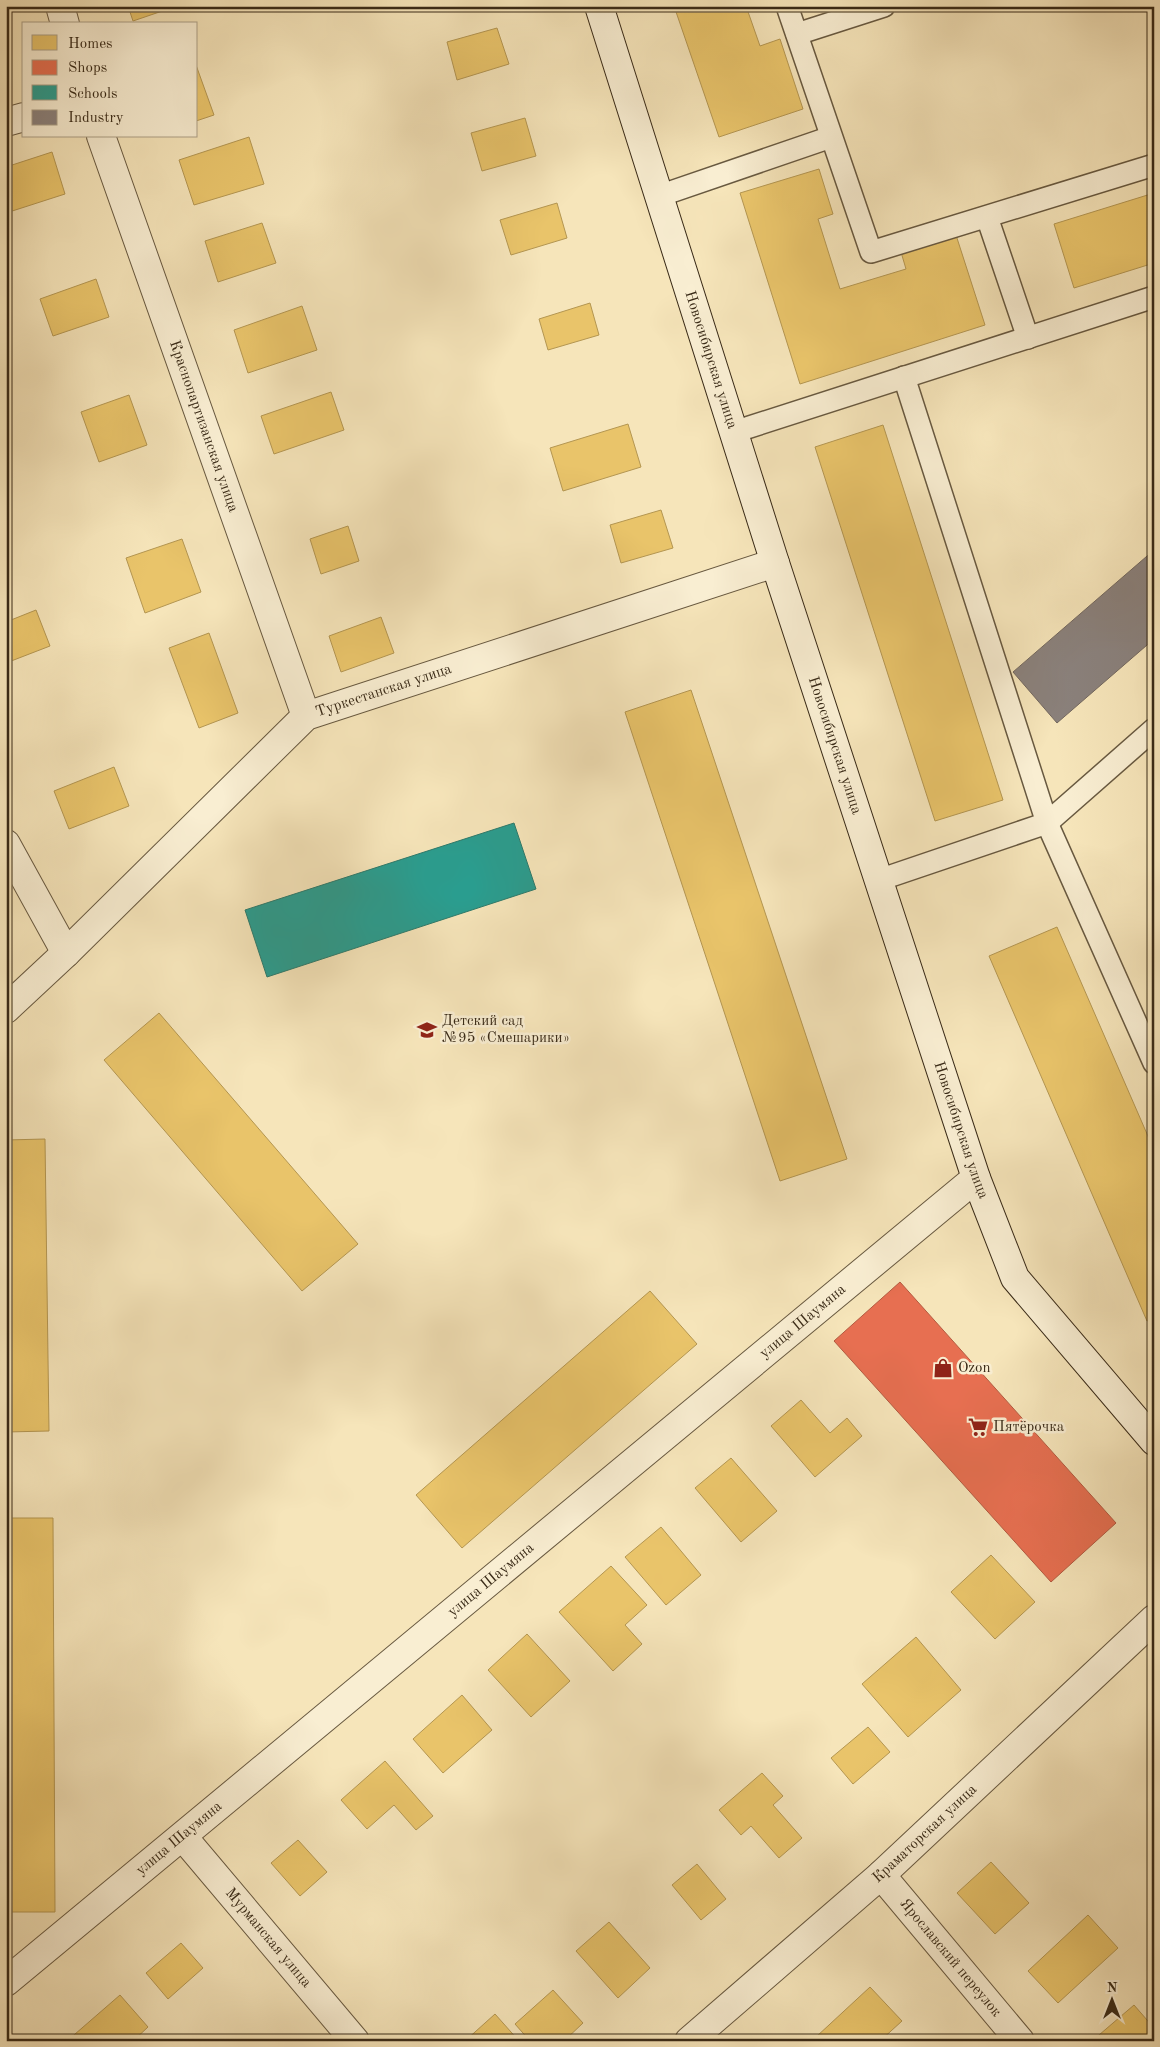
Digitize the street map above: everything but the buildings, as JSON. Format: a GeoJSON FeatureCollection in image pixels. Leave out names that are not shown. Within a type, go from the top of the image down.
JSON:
{"type":"FeatureCollection","features":[{"type":"Feature","properties":{"kind":"street"},"geometry":{"type":"LineString","coordinates":[[60,6],[64,22]]}},
{"type":"Feature","properties":{"kind":"street","name":"Новосибирская улица"},"geometry":{"type":"LineString","coordinates":[[599,6],[775,563],[976,1178],[1016,1278],[1154,1441]]}},
{"type":"Feature","properties":{"kind":"street"},"geometry":{"type":"LineString","coordinates":[[6,122],[22,118]]}},
{"type":"Feature","properties":{"kind":"street","name":"Краснопартизанская улица"},"geometry":{"type":"LineString","coordinates":[[102,138],[306,716]]}},
{"type":"Feature","properties":{"kind":"street","name":"Туркестанская улица"},"geometry":{"type":"LineString","coordinates":[[6,1009],[66,953],[306,716],[775,563]]}},
{"type":"Feature","properties":{"kind":"street"},"geometry":{"type":"LineString","coordinates":[[6,844],[66,953]]}},
{"type":"Feature","properties":{"kind":"street","name":"улица Шаумяна"},"geometry":{"type":"LineString","coordinates":[[6,1982],[976,1178]]}},
{"type":"Feature","properties":{"kind":"street","name":"Краматорская улица"},"geometry":{"type":"LineString","coordinates":[[689,2041],[881,1875],[1154,1619]]}},
{"type":"Feature","properties":{"kind":"street","name":"Мурманская улица"},"geometry":{"type":"LineString","coordinates":[[183,1837],[355,2041]]}},
{"type":"Feature","properties":{"kind":"street","name":"Ярославский переулок"},"geometry":{"type":"LineString","coordinates":[[881,1875],[1020,2041]]}},
{"type":"Feature","properties":{"kind":"lane"},"geometry":{"type":"LineString","coordinates":[[787,6],[872,252],[1154,165]]}},
{"type":"Feature","properties":{"kind":"lane"},"geometry":{"type":"LineString","coordinates":[[797,34],[884,6]]}},
{"type":"Feature","properties":{"kind":"lane"},"geometry":{"type":"LineString","coordinates":[[659,196],[831,137]]}},
{"type":"Feature","properties":{"kind":"lane"},"geometry":{"type":"LineString","coordinates":[[987,217],[1028,338]]}},
{"type":"Feature","properties":{"kind":"lane"},"geometry":{"type":"LineString","coordinates":[[734,432],[1154,297]]}},
{"type":"Feature","properties":{"kind":"lane"},"geometry":{"type":"LineString","coordinates":[[904,377],[1047,823],[1148,1030],[1154,1063]]}},
{"type":"Feature","properties":{"kind":"lane"},"geometry":{"type":"LineString","coordinates":[[879,880],[1047,823],[1154,729]]}},
{"type":"Feature","properties":{"kind":"place","name":"Детский сад №95 «Смешарики»"},"geometry":{"type":"Point","coordinates":[427,1030]}},
{"type":"Feature","properties":{"kind":"place","name":"Ozon"},"geometry":{"type":"Point","coordinates":[943,1368]}},
{"type":"Feature","properties":{"kind":"place","name":"Пятёрочка"},"geometry":{"type":"Point","coordinates":[978,1427]}}]}
